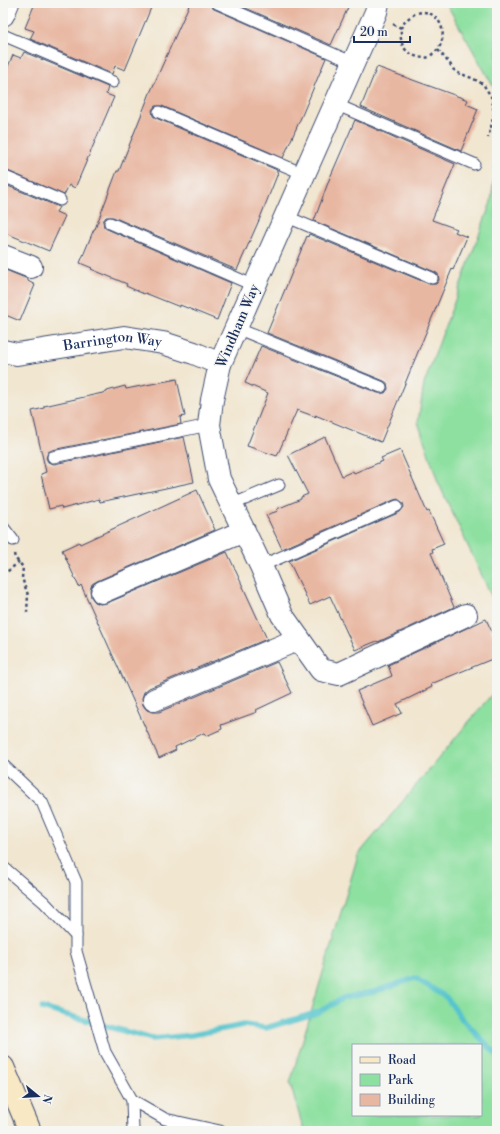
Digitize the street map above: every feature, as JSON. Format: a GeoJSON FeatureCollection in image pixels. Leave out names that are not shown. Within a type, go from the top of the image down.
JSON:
{"type":"FeatureCollection","features":[{"type":"Feature","properties":{"kind":"main road"},"geometry":{"type":"LineString","coordinates":[[3,1067],[30,1131]]}},
{"type":"Feature","properties":{"kind":"street"},"geometry":{"type":"LineString","coordinates":[[3,15],[8,3]]}},
{"type":"Feature","properties":{"kind":"street","name":"Windham Way"},"geometry":{"type":"LineString","coordinates":[[378,3],[376,12],[354,63],[220,364],[212,400],[209,425],[219,479],[261,566],[282,615],[321,670],[339,674],[466,615]]}},
{"type":"Feature","properties":{"kind":"street"},"geometry":{"type":"LineString","coordinates":[[3,256],[31,267]]}},
{"type":"Feature","properties":{"kind":"street","name":"Barrington Way"},"geometry":{"type":"LineString","coordinates":[[3,351],[17,354],[124,338],[163,343],[194,353],[220,364]]}},
{"type":"Feature","properties":{"kind":"street"},"geometry":{"type":"LineString","coordinates":[[102,592],[244,531]]}},
{"type":"Feature","properties":{"kind":"street"},"geometry":{"type":"LineString","coordinates":[[154,700],[299,638]]}},
{"type":"Feature","properties":{"kind":"lane"},"geometry":{"type":"LineString","coordinates":[[217,3],[354,63]]}},
{"type":"Feature","properties":{"kind":"lane"},"geometry":{"type":"LineString","coordinates":[[3,35],[113,82]]}},
{"type":"Feature","properties":{"kind":"lane"},"geometry":{"type":"LineString","coordinates":[[335,104],[474,164]]}},
{"type":"Feature","properties":{"kind":"lane"},"geometry":{"type":"LineString","coordinates":[[159,112],[304,174]]}},
{"type":"Feature","properties":{"kind":"lane"},"geometry":{"type":"LineString","coordinates":[[3,176],[60,200]]}},
{"type":"Feature","properties":{"kind":"lane"},"geometry":{"type":"LineString","coordinates":[[285,216],[432,278]]}},
{"type":"Feature","properties":{"kind":"lane"},"geometry":{"type":"LineString","coordinates":[[110,223],[255,286]]}},
{"type":"Feature","properties":{"kind":"lane"},"geometry":{"type":"LineString","coordinates":[[236,328],[381,387]]}},
{"type":"Feature","properties":{"kind":"lane"},"geometry":{"type":"LineString","coordinates":[[53,457],[209,425]]}},
{"type":"Feature","properties":{"kind":"lane"},"geometry":{"type":"LineString","coordinates":[[231,505],[279,484]]}},
{"type":"Feature","properties":{"kind":"lane"},"geometry":{"type":"LineString","coordinates":[[261,566],[397,506]]}},
{"type":"Feature","properties":{"kind":"lane"},"geometry":{"type":"LineString","coordinates":[[3,527],[13,540]]}},
{"type":"Feature","properties":{"kind":"lane"},"geometry":{"type":"LineString","coordinates":[[3,765],[42,802],[76,882],[76,952],[105,1052],[132,1100],[133,1131]]}},
{"type":"Feature","properties":{"kind":"lane"},"geometry":{"type":"LineString","coordinates":[[3,867],[44,902],[76,936]]}},
{"type":"Feature","properties":{"kind":"lane"},"geometry":{"type":"LineString","coordinates":[[132,1100],[165,1119],[220,1131]]}},
{"type":"Feature","properties":{"kind":"path"},"geometry":{"type":"LineString","coordinates":[[421,12],[431,14],[441,24],[443,41],[438,50],[429,57],[418,57],[410,54],[403,46],[401,35],[402,28],[404,22],[415,14],[421,12]]}},
{"type":"Feature","properties":{"kind":"path"},"geometry":{"type":"LineString","coordinates":[[391,23],[402,28]]}},
{"type":"Feature","properties":{"kind":"path"},"geometry":{"type":"LineString","coordinates":[[438,50],[458,73],[483,84],[492,98],[494,115],[488,138]]}},
{"type":"Feature","properties":{"kind":"path"},"geometry":{"type":"LineString","coordinates":[[15,558],[23,568],[22,578],[28,595],[27,613]]}},
{"type":"Feature","properties":{"kind":"path"},"geometry":{"type":"LineString","coordinates":[[3,575],[19,562]]}},
{"type":"Feature","properties":{"kind":"green space"},"geometry":{"type":"Polygon","coordinates":[[[446,3],[497,3],[497,93],[446,3]]]}},
{"type":"Feature","properties":{"kind":"green space"},"geometry":{"type":"Polygon","coordinates":[[[497,150],[497,608],[438,482],[418,422],[424,384],[491,202],[497,150]]]}},
{"type":"Feature","properties":{"kind":"green space"},"geometry":{"type":"Polygon","coordinates":[[[497,688],[497,1131],[304,1131],[290,1083],[358,855],[497,688]]]}},
{"type":"Feature","properties":{"kind":"building"},"geometry":{"type":"Polygon","coordinates":[[[35,3],[153,3],[125,70],[115,66],[112,74],[30,39],[34,31],[25,28],[35,3]]]}},
{"type":"Feature","properties":{"kind":"building"},"geometry":{"type":"Polygon","coordinates":[[[190,3],[210,3],[211,7],[214,9],[326,58],[283,158],[162,106],[155,106],[152,110],[153,116],[156,118],[277,170],[278,173],[260,218],[237,270],[113,217],[106,217],[103,221],[104,227],[107,229],[231,283],[217,320],[180,305],[180,307],[145,293],[144,294],[126,286],[127,284],[80,263],[150,93],[190,3]]]}},
{"type":"Feature","properties":{"kind":"building"},"geometry":{"type":"Polygon","coordinates":[[[234,3],[350,3],[331,45],[234,3]]]}},
{"type":"Feature","properties":{"kind":"building"},"geometry":{"type":"Polygon","coordinates":[[[24,52],[108,87],[106,94],[114,97],[75,188],[69,185],[64,195],[3,169],[3,78],[13,55],[21,58],[24,52]]]}},
{"type":"Feature","properties":{"kind":"building"},"geometry":{"type":"Polygon","coordinates":[[[377,67],[468,100],[466,104],[478,109],[461,151],[361,107],[377,67]]]}},
{"type":"Feature","properties":{"kind":"building"},"geometry":{"type":"Polygon","coordinates":[[[355,120],[455,164],[432,220],[457,229],[455,232],[467,237],[453,270],[452,269],[381,442],[315,415],[316,417],[297,410],[277,456],[247,446],[268,393],[245,383],[261,346],[378,393],[385,393],[388,389],[387,383],[384,381],[267,333],[307,236],[308,237],[309,234],[429,284],[436,284],[439,280],[438,274],[435,272],[314,221],[329,180],[355,120]]]}},
{"type":"Feature","properties":{"kind":"building"},"geometry":{"type":"Polygon","coordinates":[[[3,184],[59,207],[56,212],[65,216],[49,251],[3,232],[3,184]]]}},
{"type":"Feature","properties":{"kind":"building"},"geometry":{"type":"Polygon","coordinates":[[[3,269],[28,279],[28,281],[35,285],[20,321],[3,314],[3,269]]]}},
{"type":"Feature","properties":{"kind":"building"},"geometry":{"type":"Polygon","coordinates":[[[177,379],[185,416],[180,417],[181,424],[52,450],[48,452],[46,458],[48,462],[54,464],[184,437],[194,482],[100,502],[99,499],[62,509],[61,506],[49,509],[41,474],[46,472],[32,411],[44,408],[44,406],[107,392],[125,386],[126,389],[177,379]]]}},
{"type":"Feature","properties":{"kind":"building"},"geometry":{"type":"Polygon","coordinates":[[[325,437],[342,476],[353,471],[354,473],[383,461],[381,458],[400,450],[427,512],[429,511],[444,544],[432,549],[433,552],[431,553],[454,607],[378,642],[377,641],[355,650],[330,596],[310,605],[289,561],[400,512],[404,507],[403,503],[398,499],[394,500],[282,549],[266,515],[278,511],[277,509],[301,499],[301,497],[308,494],[288,455],[325,437]]]}},
{"type":"Feature","properties":{"kind":"building"},"geometry":{"type":"Polygon","coordinates":[[[197,490],[215,530],[97,581],[92,584],[90,590],[91,597],[95,602],[100,604],[107,603],[227,552],[267,639],[149,688],[144,692],[142,698],[143,705],[147,710],[159,712],[277,662],[292,693],[256,710],[257,712],[221,725],[222,729],[206,736],[204,733],[175,747],[176,750],[159,758],[81,585],[79,587],[62,550],[79,542],[80,544],[197,490]]]}},
{"type":"Feature","properties":{"kind":"building"},"geometry":{"type":"Polygon","coordinates":[[[486,619],[497,643],[497,657],[431,684],[432,687],[397,704],[402,713],[372,726],[357,691],[392,676],[388,665],[486,619]]]}},
{"type":"Feature","properties":{"kind":"waterway"},"geometry":{"type":"LineString","coordinates":[[42,1008],[152,1039],[192,1035],[244,1025],[266,1028],[319,1012],[343,998],[373,992],[415,978],[446,997],[462,1019],[497,1055]]}}]}
